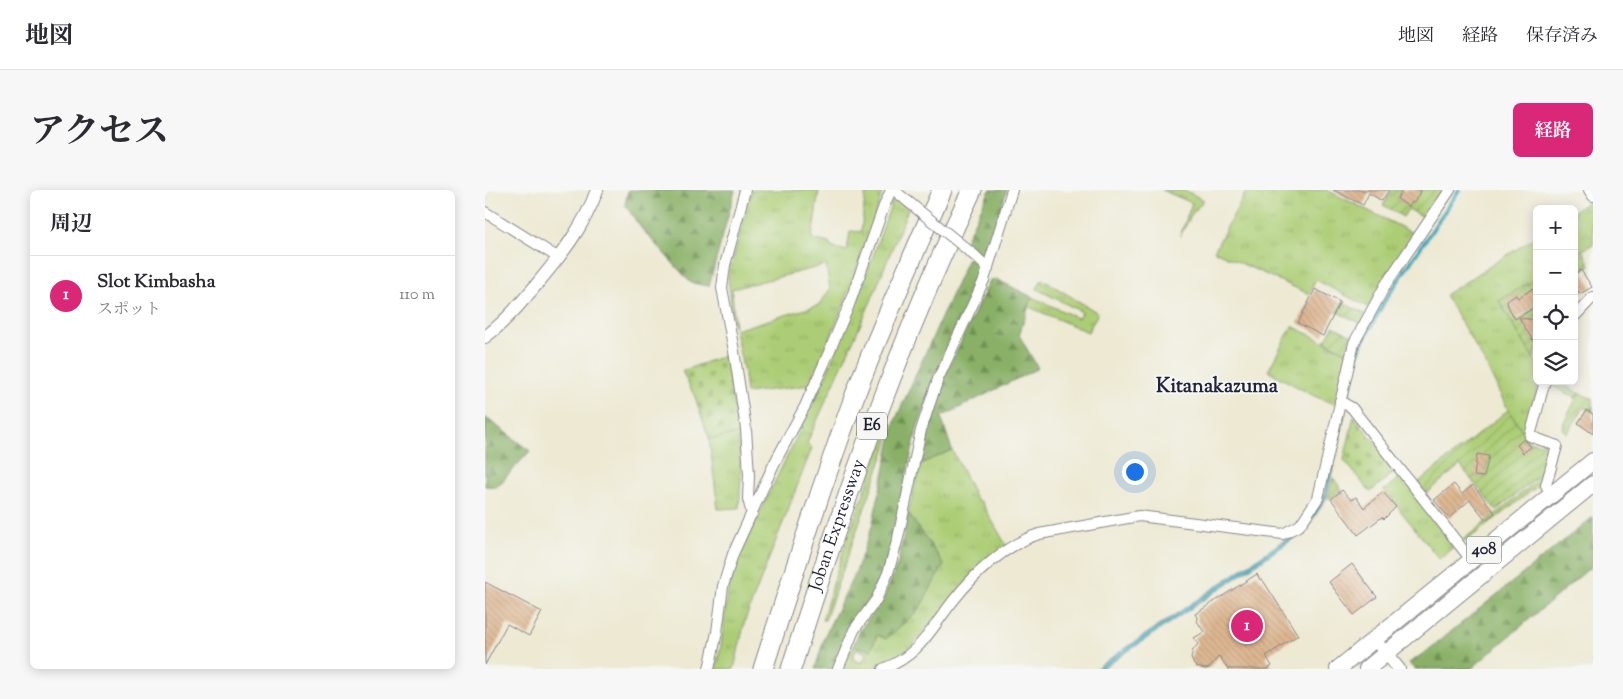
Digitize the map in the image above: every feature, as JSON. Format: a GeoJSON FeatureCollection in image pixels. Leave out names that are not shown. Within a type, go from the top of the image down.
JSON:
{"type":"FeatureCollection","features":[{"type":"Feature","properties":{"kind":"highway","name":"Joban Expressway"},"geometry":{"type":"LineString","coordinates":[[763,669],[802,546],[853,402],[900,285],[942,190]]}},
{"type":"Feature","properties":{"kind":"highway","name":"Joban Expressway"},"geometry":{"type":"LineString","coordinates":[[791,669],[827,554],[876,416],[926,292],[971,190]]}},
{"type":"Feature","properties":{"kind":"highway","name":"408"},"geometry":{"type":"LineString","coordinates":[[1338,669],[1593,461]]}},
{"type":"Feature","properties":{"kind":"highway","name":"408"},"geometry":{"type":"LineString","coordinates":[[1367,669],[1593,484]]}},
{"type":"Feature","properties":{"kind":"street"},"geometry":{"type":"LineString","coordinates":[[485,337],[503,322],[559,258],[577,234],[597,190]]}},
{"type":"Feature","properties":{"kind":"street"},"geometry":{"type":"LineString","coordinates":[[745,190],[725,265],[722,288],[746,429],[749,475],[748,499],[752,514]]}},
{"type":"Feature","properties":{"kind":"street"},"geometry":{"type":"LineString","coordinates":[[709,669],[717,632],[723,586],[733,554],[774,464],[805,406],[824,364],[849,305],[884,206],[893,190],[989,268]]}},
{"type":"Feature","properties":{"kind":"street"},"geometry":{"type":"LineString","coordinates":[[838,669],[854,630],[876,600],[889,573],[923,422],[938,380],[989,268],[1012,190]]}},
{"type":"Feature","properties":{"kind":"street"},"geometry":{"type":"LineString","coordinates":[[883,669],[902,661],[912,653],[923,642],[965,586],[1002,554],[1029,537],[1139,516],[1283,534],[1299,525],[1318,497],[1354,343],[1386,284],[1450,190]]}},
{"type":"Feature","properties":{"kind":"street"},"geometry":{"type":"LineString","coordinates":[[1589,190],[1593,196]]}},
{"type":"Feature","properties":{"kind":"street"},"geometry":{"type":"LineString","coordinates":[[485,212],[559,258]]}},
{"type":"Feature","properties":{"kind":"street"},"geometry":{"type":"LineString","coordinates":[[1578,313],[1593,297]]}},
{"type":"Feature","properties":{"kind":"street"},"geometry":{"type":"LineString","coordinates":[[1544,385],[1530,436],[1557,446],[1546,484],[1551,496]]}},
{"type":"Feature","properties":{"kind":"street"},"geometry":{"type":"LineString","coordinates":[[1340,401],[1352,408],[1472,561]]}},
{"type":"Feature","properties":{"kind":"street"},"geometry":{"type":"LineString","coordinates":[[1375,640],[1399,669]]}},
{"type":"Feature","properties":{"kind":"green space"},"geometry":{"type":"Polygon","coordinates":[[[628,190],[735,190],[709,286],[691,283],[641,228],[625,205],[628,190]]]}},
{"type":"Feature","properties":{"kind":"green space"},"geometry":{"type":"Polygon","coordinates":[[[752,190],[819,190],[812,239],[829,243],[831,247],[847,251],[850,231],[861,232],[866,190],[882,190],[879,204],[843,307],[810,385],[746,393],[744,373],[732,316],[728,276],[752,190]],[[826,265],[732,289],[735,330],[819,305],[830,289],[826,265]]]}},
{"type":"Feature","properties":{"kind":"green space"},"geometry":{"type":"Polygon","coordinates":[[[990,190],[1007,190],[987,256],[982,257],[965,241],[990,190]]]}},
{"type":"Feature","properties":{"kind":"green space"},"geometry":{"type":"Polygon","coordinates":[[[1162,190],[1184,190],[1204,200],[1192,214],[1180,236],[1192,203],[1162,190]]]}},
{"type":"Feature","properties":{"kind":"green space"},"geometry":{"type":"Polygon","coordinates":[[[1247,190],[1327,190],[1415,234],[1368,307],[1316,280],[1309,294],[1214,251],[1247,190]]]}},
{"type":"Feature","properties":{"kind":"green space"},"geometry":{"type":"Polygon","coordinates":[[[1392,190],[1402,190],[1397,199],[1409,206],[1421,190],[1444,190],[1426,218],[1408,209],[1403,217],[1383,205],[1392,190]]]}},
{"type":"Feature","properties":{"kind":"green space"},"geometry":{"type":"Polygon","coordinates":[[[893,199],[897,199],[908,209],[871,301],[807,443],[812,448],[745,620],[734,669],[716,669],[728,590],[740,553],[821,387],[858,298],[893,199]]]}},
{"type":"Feature","properties":{"kind":"green space"},"geometry":{"type":"Polygon","coordinates":[[[1589,201],[1593,207],[1593,244],[1578,253],[1578,250],[1578,208],[1589,201]]]}},
{"type":"Feature","properties":{"kind":"green space"},"geometry":{"type":"Polygon","coordinates":[[[1533,239],[1533,280],[1499,301],[1533,357],[1533,385],[1538,385],[1526,436],[1508,410],[1484,361],[1445,295],[1533,239]]]}},
{"type":"Feature","properties":{"kind":"green space"},"geometry":{"type":"Polygon","coordinates":[[[1582,250],[1590,265],[1578,272],[1578,252],[1582,250]]]}},
{"type":"Feature","properties":{"kind":"green space"},"geometry":{"type":"Polygon","coordinates":[[[968,258],[981,266],[981,277],[918,425],[886,563],[873,594],[850,627],[832,669],[815,669],[826,633],[857,569],[872,526],[895,421],[968,258]]]}},
{"type":"Feature","properties":{"kind":"green space"},"geometry":{"type":"Polygon","coordinates":[[[996,279],[1032,297],[1019,335],[1038,368],[941,417],[952,450],[920,464],[941,384],[990,280],[996,279]]]}},
{"type":"Feature","properties":{"kind":"green space"},"geometry":{"type":"Polygon","coordinates":[[[1042,279],[1098,313],[1088,332],[1029,307],[1032,297],[1078,318],[1082,312],[1037,289],[1042,279]]]}},
{"type":"Feature","properties":{"kind":"green space"},"geometry":{"type":"Polygon","coordinates":[[[1533,280],[1533,296],[1518,298],[1516,295],[1507,301],[1516,320],[1519,320],[1533,309],[1533,357],[1499,301],[1533,280]]]}},
{"type":"Feature","properties":{"kind":"green space"},"geometry":{"type":"Polygon","coordinates":[[[1342,302],[1365,314],[1360,323],[1337,312],[1342,302]]]}},
{"type":"Feature","properties":{"kind":"green space"},"geometry":{"type":"Polygon","coordinates":[[[1292,326],[1347,353],[1335,404],[1314,396],[1268,371],[1292,326]]]}},
{"type":"Feature","properties":{"kind":"green space"},"geometry":{"type":"Polygon","coordinates":[[[1333,326],[1352,336],[1347,353],[1325,341],[1333,326]]]}},
{"type":"Feature","properties":{"kind":"green space"},"geometry":{"type":"Polygon","coordinates":[[[726,355],[738,434],[709,439],[695,397],[682,371],[726,355]]]}},
{"type":"Feature","properties":{"kind":"green space"},"geometry":{"type":"Polygon","coordinates":[[[1551,385],[1564,385],[1579,393],[1575,398],[1551,385]]]}},
{"type":"Feature","properties":{"kind":"green space"},"geometry":{"type":"Polygon","coordinates":[[[1579,393],[1593,398],[1593,413],[1584,407],[1567,434],[1563,429],[1564,422],[1579,393]]]}},
{"type":"Feature","properties":{"kind":"green space"},"geometry":{"type":"Polygon","coordinates":[[[1508,410],[1526,436],[1527,441],[1547,445],[1550,451],[1538,477],[1496,510],[1460,465],[1427,493],[1418,483],[1508,410]],[[1489,456],[1474,476],[1484,477],[1489,456]]]}},
{"type":"Feature","properties":{"kind":"green space"},"geometry":{"type":"Polygon","coordinates":[[[1354,416],[1397,470],[1370,492],[1344,460],[1354,416]]]}},
{"type":"Feature","properties":{"kind":"green space"},"geometry":{"type":"Polygon","coordinates":[[[485,417],[530,451],[497,487],[485,486],[485,417]]]}},
{"type":"Feature","properties":{"kind":"green space"},"geometry":{"type":"Polygon","coordinates":[[[892,423],[886,448],[825,620],[822,620],[845,545],[885,435],[892,423]]]}},
{"type":"Feature","properties":{"kind":"green space"},"geometry":{"type":"Polygon","coordinates":[[[738,434],[741,475],[739,508],[718,509],[709,439],[738,434]]]}},
{"type":"Feature","properties":{"kind":"green space"},"geometry":{"type":"Polygon","coordinates":[[[952,450],[978,502],[981,501],[1006,545],[931,623],[911,647],[899,657],[871,669],[843,669],[853,646],[871,650],[877,635],[918,611],[944,564],[908,513],[920,464],[952,450]],[[856,649],[852,659],[862,663],[867,653],[856,649]]]}},
{"type":"Feature","properties":{"kind":"green space"},"geometry":{"type":"Polygon","coordinates":[[[1402,476],[1456,545],[1439,559],[1384,490],[1402,476]]]}},
{"type":"Feature","properties":{"kind":"green space"},"geometry":{"type":"Polygon","coordinates":[[[1542,477],[1539,485],[1466,541],[1463,540],[1542,477]]]}},
{"type":"Feature","properties":{"kind":"green space"},"geometry":{"type":"Polygon","coordinates":[[[1333,478],[1342,489],[1329,499],[1328,498],[1333,478]]]}},
{"type":"Feature","properties":{"kind":"green space"},"geometry":{"type":"Polygon","coordinates":[[[908,513],[944,564],[918,611],[886,639],[877,635],[871,650],[853,646],[860,630],[883,600],[898,563],[908,513]]]}},
{"type":"Feature","properties":{"kind":"green space"},"geometry":{"type":"Polygon","coordinates":[[[1593,517],[1593,565],[1471,669],[1414,669],[1409,663],[1427,651],[1593,517]]]}},
{"type":"Feature","properties":{"kind":"water"},"geometry":{"type":"Polygon","coordinates":[[[1342,410],[1346,410],[1326,499],[1305,531],[1102,669],[1095,669],[1302,528],[1323,499],[1342,410]]]}},
{"type":"Feature","properties":{"kind":"building"},"geometry":{"type":"Polygon","coordinates":[[[1333,190],[1389,190],[1382,201],[1369,193],[1363,205],[1333,190]]]}},
{"type":"Feature","properties":{"kind":"building"},"geometry":{"type":"Polygon","coordinates":[[[1402,190],[1421,190],[1414,203],[1412,202],[1409,207],[1397,199],[1402,190]]]}},
{"type":"Feature","properties":{"kind":"building"},"geometry":{"type":"Polygon","coordinates":[[[1581,270],[1592,287],[1580,294],[1578,291],[1578,272],[1581,270]]]}},
{"type":"Feature","properties":{"kind":"building"},"geometry":{"type":"Polygon","coordinates":[[[1315,289],[1340,302],[1323,336],[1298,323],[1315,289]]]}},
{"type":"Feature","properties":{"kind":"building"},"geometry":{"type":"Polygon","coordinates":[[[1532,289],[1533,290],[1533,308],[1515,319],[1507,301],[1516,295],[1518,298],[1532,289]]]}},
{"type":"Feature","properties":{"kind":"building"},"geometry":{"type":"Polygon","coordinates":[[[1519,318],[1533,320],[1533,341],[1519,318]]]}},
{"type":"Feature","properties":{"kind":"building"},"geometry":{"type":"Polygon","coordinates":[[[1587,410],[1593,414],[1593,434],[1578,423],[1587,410]]]}},
{"type":"Feature","properties":{"kind":"building"},"geometry":{"type":"Polygon","coordinates":[[[1524,439],[1531,447],[1523,453],[1517,445],[1524,439]]]}},
{"type":"Feature","properties":{"kind":"building"},"geometry":{"type":"Polygon","coordinates":[[[1477,454],[1489,456],[1484,477],[1474,476],[1477,454]]]}},
{"type":"Feature","properties":{"kind":"building"},"geometry":{"type":"Polygon","coordinates":[[[1454,484],[1462,494],[1473,485],[1495,513],[1486,520],[1470,500],[1449,518],[1434,500],[1454,484]]]}},
{"type":"Feature","properties":{"kind":"building"},"geometry":{"type":"Polygon","coordinates":[[[1342,490],[1351,500],[1356,497],[1364,508],[1383,492],[1396,507],[1384,519],[1382,517],[1358,535],[1331,499],[1342,490]]]}},
{"type":"Feature","properties":{"kind":"building"},"geometry":{"type":"Polygon","coordinates":[[[1352,564],[1377,597],[1354,615],[1329,582],[1352,564]]]}},
{"type":"Feature","properties":{"kind":"building"},"geometry":{"type":"Polygon","coordinates":[[[1257,574],[1298,635],[1266,656],[1272,666],[1267,669],[1228,669],[1219,656],[1209,668],[1205,669],[1194,665],[1191,658],[1193,650],[1198,644],[1194,638],[1204,632],[1195,614],[1257,574]]]}},
{"type":"Feature","properties":{"kind":"building"},"geometry":{"type":"Polygon","coordinates":[[[485,582],[542,612],[529,636],[507,624],[485,665],[485,582]]]}},
{"type":"Feature","properties":{"kind":"waterway"},"geometry":{"type":"LineString","coordinates":[[1348,396],[1361,345],[1384,302],[1459,190]]}},
{"type":"Feature","properties":{"kind":"place","name":"Slot Kimbasha"},"geometry":{"type":"Point","coordinates":[1247,626]}},
{"type":"Feature","properties":{"kind":"district","name":"Kitanakazuma"},"geometry":{"type":"Point","coordinates":[1217,387]}}]}
